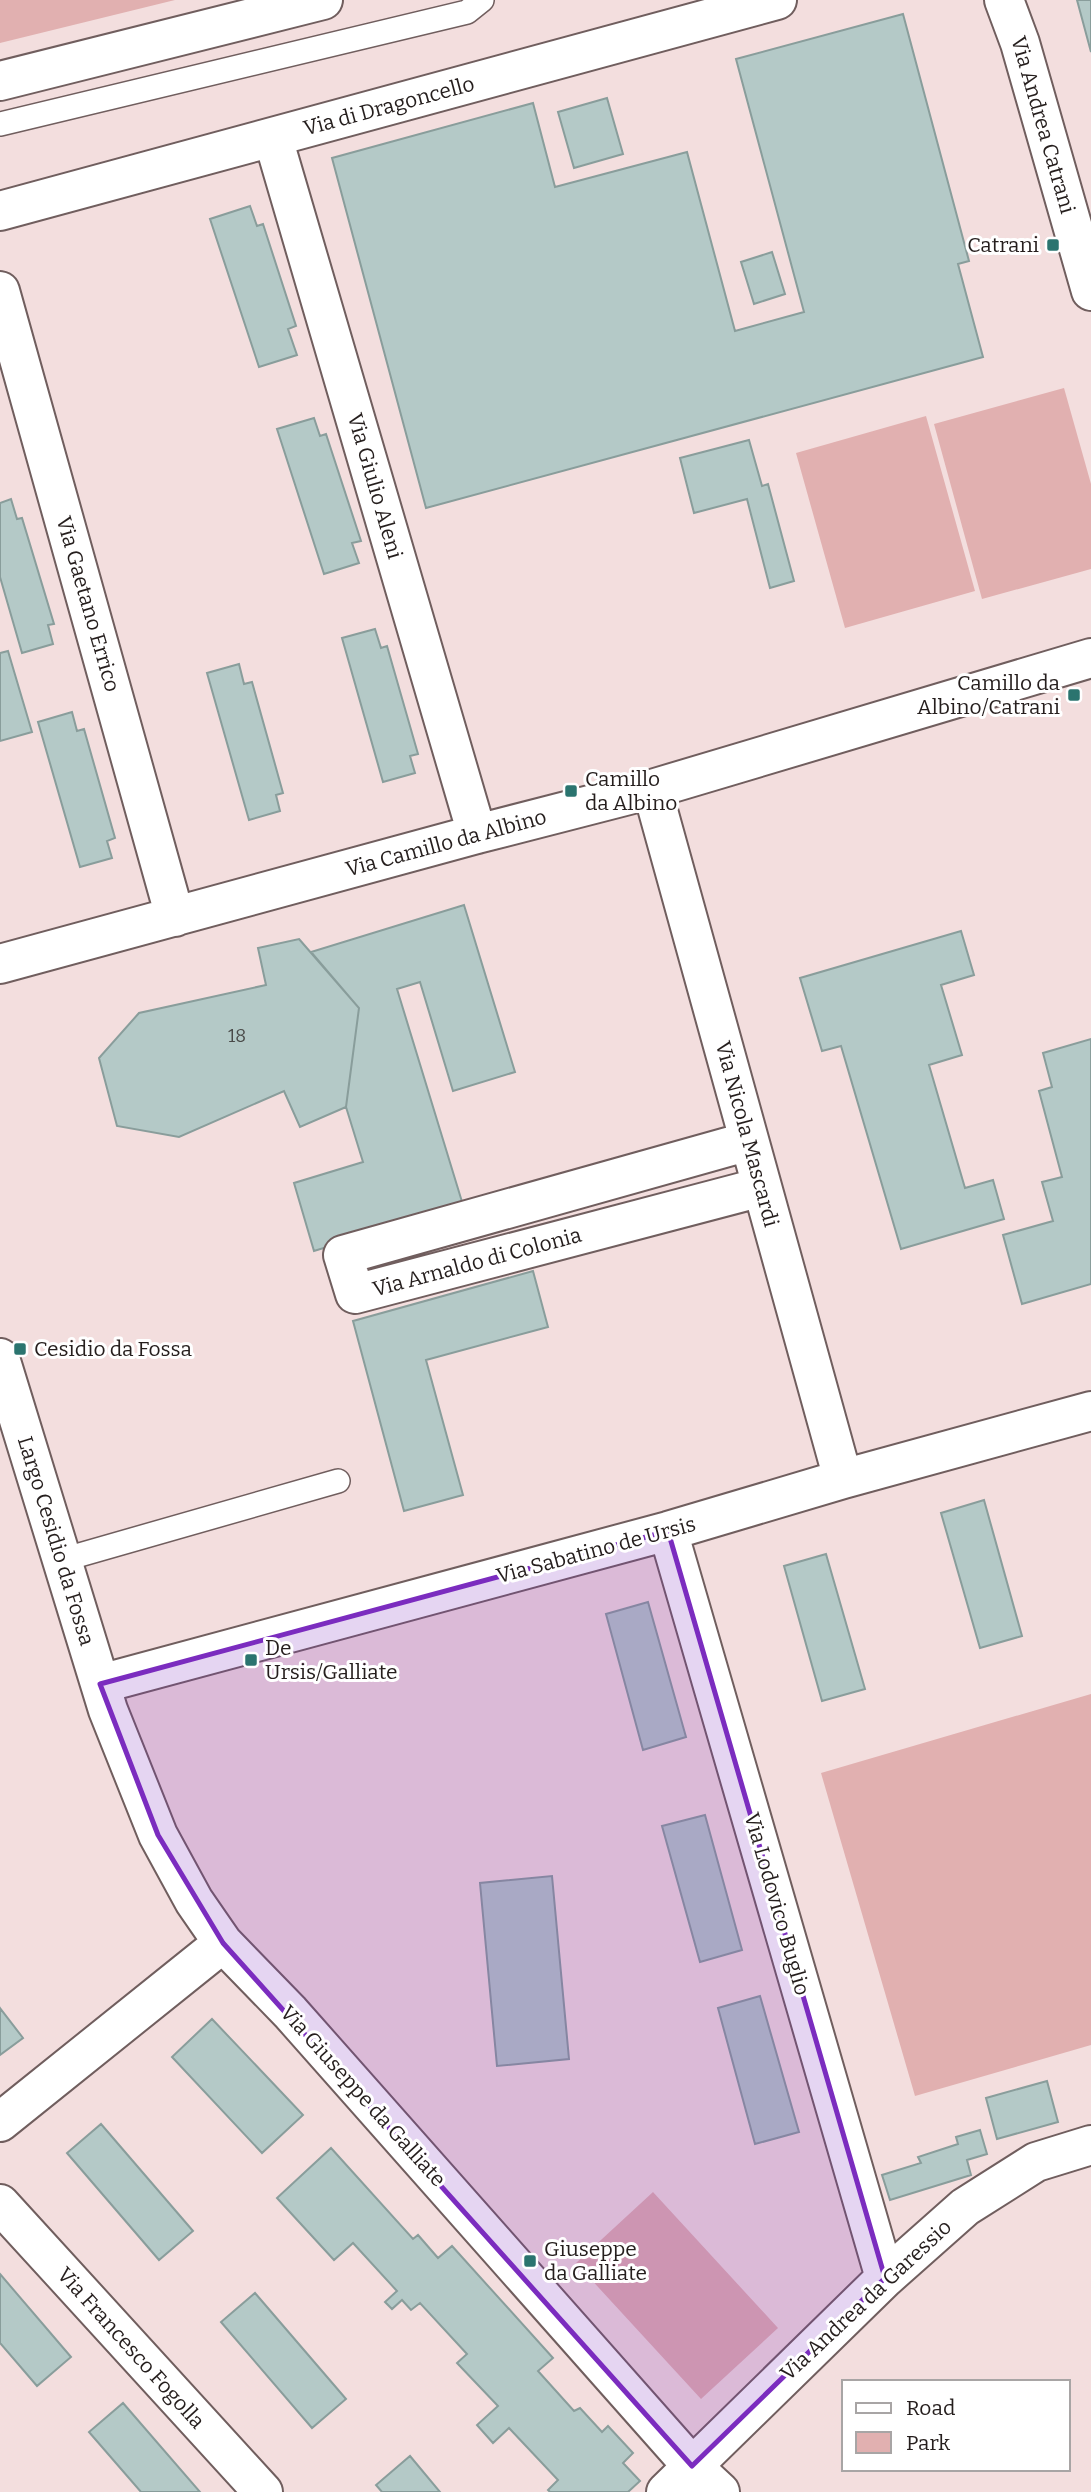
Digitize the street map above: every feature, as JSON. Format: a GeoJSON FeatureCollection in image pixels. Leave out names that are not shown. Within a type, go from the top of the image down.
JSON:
{"type":"FeatureCollection","features":[{"type":"Feature","properties":{"kind":"street"},"geometry":{"type":"LineString","coordinates":[[0,81],[323,0]]}},
{"type":"Feature","properties":{"kind":"street","name":"Via di Dragoncello"},"geometry":{"type":"LineString","coordinates":[[0,211],[778,0]]}},
{"type":"Feature","properties":{"kind":"street","name":"Via Andrea Catrani"},"geometry":{"type":"LineString","coordinates":[[1004,0],[1020,43],[1091,291]]}},
{"type":"Feature","properties":{"kind":"street","name":"Via Giulio Aleni"},"geometry":{"type":"LineString","coordinates":[[273,138],[477,834]]}},
{"type":"Feature","properties":{"kind":"street","name":"Via Gaetano Errico"},"geometry":{"type":"LineString","coordinates":[[0,291],[175,918]]}},
{"type":"Feature","properties":{"kind":"street","name":"Via Camillo da Albino"},"geometry":{"type":"LineString","coordinates":[[0,964],[652,789],[1091,658]]}},
{"type":"Feature","properties":{"kind":"street","name":"Via Nicola Mascardi"},"geometry":{"type":"LineString","coordinates":[[652,789],[843,1479]]}},
{"type":"Feature","properties":{"kind":"street","name":"Via Arnaldo di Colonia"},"geometry":{"type":"LineString","coordinates":[[749,1141],[344,1255],[355,1294],[762,1187]]}},
{"type":"Feature","properties":{"kind":"street","name":"Largo Cesidio da Fossa"},"geometry":{"type":"LineString","coordinates":[[0,1358],[100,1684]]}},
{"type":"Feature","properties":{"kind":"street","name":"Via Sabatino de Ursis"},"geometry":{"type":"LineString","coordinates":[[100,1684],[668,1531],[843,1479],[1091,1411]]}},
{"type":"Feature","properties":{"kind":"street","name":"Via Lodovico Buglio"},"geometry":{"type":"LineString","coordinates":[[668,1531],[885,2278]]}},
{"type":"Feature","properties":{"kind":"street","name":"Via Giuseppe da Galliate"},"geometry":{"type":"LineString","coordinates":[[100,1684],[117,1736],[158,1835],[194,1900],[223,1942],[290,2012],[679,2479],[720,2492]]}},
{"type":"Feature","properties":{"kind":"street"},"geometry":{"type":"LineString","coordinates":[[0,2122],[223,1942]]}},
{"type":"Feature","properties":{"kind":"street","name":"Via Andrea da Garessio"},"geometry":{"type":"LineString","coordinates":[[679,2479],[885,2278],[965,2207],[1036,2162],[1091,2145]]}},
{"type":"Feature","properties":{"kind":"street","name":"Via Francesco Fogolla"},"geometry":{"type":"LineString","coordinates":[[0,2204],[263,2492]]}},
{"type":"Feature","properties":{"kind":"lane"},"geometry":{"type":"LineString","coordinates":[[0,124],[467,12],[482,0]]}},
{"type":"Feature","properties":{"kind":"lane"},"geometry":{"type":"LineString","coordinates":[[62,1560],[338,1481]]}},
{"type":"Feature","properties":{"kind":"highlighted area"},"geometry":{"type":"Polygon","coordinates":[[[668,1531],[885,2278],[692,2466],[223,1943],[158,1835],[100,1684],[668,1531]]]}},
{"type":"Feature","properties":{"kind":"green space"},"geometry":{"type":"Polygon","coordinates":[[[0,0],[175,0],[0,43],[0,0]]]}},
{"type":"Feature","properties":{"kind":"green space"},"geometry":{"type":"Polygon","coordinates":[[[1064,388],[1091,484],[1091,569],[982,599],[934,424],[1064,388]]]}},
{"type":"Feature","properties":{"kind":"green space"},"geometry":{"type":"Polygon","coordinates":[[[926,416],[975,591],[845,628],[796,453],[926,416]]]}},
{"type":"Feature","properties":{"kind":"green space"},"geometry":{"type":"Polygon","coordinates":[[[1091,1694],[1091,2045],[915,2096],[821,1773],[1091,1694]]]}},
{"type":"Feature","properties":{"kind":"green space"},"geometry":{"type":"Polygon","coordinates":[[[653,2192],[778,2328],[701,2399],[576,2263],[653,2192]]]}},
{"type":"Feature","properties":{"kind":"building"},"geometry":{"type":"Polygon","coordinates":[[[1077,0],[1091,0],[1091,52],[1077,0]]]}},
{"type":"Feature","properties":{"kind":"building"},"geometry":{"type":"Polygon","coordinates":[[[903,14],[969,261],[958,264],[983,357],[426,508],[332,158],[533,103],[555,187],[687,152],[735,331],[804,312],[736,59],[903,14]]]}},
{"type":"Feature","properties":{"kind":"building"},"geometry":{"type":"Polygon","coordinates":[[[607,98],[623,154],[574,168],[558,112],[607,98]]]}},
{"type":"Feature","properties":{"kind":"building"},"geometry":{"type":"Polygon","coordinates":[[[250,206],[257,226],[263,224],[296,326],[288,329],[297,355],[259,367],[210,219],[250,206]]]}},
{"type":"Feature","properties":{"kind":"building"},"geometry":{"type":"Polygon","coordinates":[[[772,252],[785,294],[754,304],[741,262],[772,252]]]}},
{"type":"Feature","properties":{"kind":"building"},"geometry":{"type":"Polygon","coordinates":[[[314,418],[320,436],[326,434],[361,541],[352,543],[359,563],[324,574],[277,429],[314,418]]]}},
{"type":"Feature","properties":{"kind":"building"},"geometry":{"type":"Polygon","coordinates":[[[749,440],[762,486],[768,484],[794,581],[770,588],[747,499],[694,513],[680,458],[749,440]]]}},
{"type":"Feature","properties":{"kind":"building"},"geometry":{"type":"Polygon","coordinates":[[[11,499],[17,519],[22,518],[54,624],[48,625],[53,644],[22,653],[0,577],[0,503],[11,499]]]}},
{"type":"Feature","properties":{"kind":"building"},"geometry":{"type":"Polygon","coordinates":[[[375,629],[381,648],[387,646],[418,754],[410,756],[415,773],[383,782],[342,638],[375,629]]]}},
{"type":"Feature","properties":{"kind":"building"},"geometry":{"type":"Polygon","coordinates":[[[8,651],[32,732],[0,741],[0,653],[8,651]]]}},
{"type":"Feature","properties":{"kind":"building"},"geometry":{"type":"Polygon","coordinates":[[[239,664],[244,684],[252,682],[283,793],[276,795],[280,811],[249,820],[207,673],[239,664]]]}},
{"type":"Feature","properties":{"kind":"building"},"geometry":{"type":"Polygon","coordinates":[[[72,712],[77,731],[84,729],[115,838],[107,841],[112,858],[80,867],[38,722],[72,712]]]}},
{"type":"Feature","properties":{"kind":"building"},"geometry":{"type":"Polygon","coordinates":[[[464,905],[515,1072],[453,1091],[420,982],[397,989],[463,1205],[314,1251],[294,1183],[363,1162],[346,1107],[359,1008],[311,952],[464,905]]]}},
{"type":"Feature","properties":{"kind":"building"},"geometry":{"type":"Polygon","coordinates":[[[961,931],[974,975],[941,985],[962,1055],[929,1065],[965,1188],[993,1180],[1004,1219],[901,1249],[841,1046],[822,1051],[800,978],[961,931]]]}},
{"type":"Feature","properties":{"kind":"building"},"geometry":{"type":"Polygon","coordinates":[[[299,939],[359,1008],[346,1107],[300,1127],[284,1091],[179,1137],[117,1126],[99,1058],[139,1013],[266,985],[258,948],[299,939]]]}},
{"type":"Feature","properties":{"kind":"building"},"geometry":{"type":"Polygon","coordinates":[[[1091,1039],[1091,1284],[1022,1304],[1003,1235],[1053,1221],[1042,1182],[1062,1177],[1039,1091],[1052,1087],[1043,1053],[1091,1039]]]}},
{"type":"Feature","properties":{"kind":"building"},"geometry":{"type":"Polygon","coordinates":[[[533,1271],[548,1327],[426,1360],[463,1495],[404,1511],[353,1321],[533,1271]]]}},
{"type":"Feature","properties":{"kind":"building"},"geometry":{"type":"Polygon","coordinates":[[[984,1500],[1022,1636],[980,1648],[941,1513],[984,1500]]]}},
{"type":"Feature","properties":{"kind":"building"},"geometry":{"type":"Polygon","coordinates":[[[826,1554],[865,1689],[822,1701],[784,1566],[826,1554]]]}},
{"type":"Feature","properties":{"kind":"building"},"geometry":{"type":"Polygon","coordinates":[[[648,1602],[686,1737],[643,1750],[606,1614],[648,1602]]]}},
{"type":"Feature","properties":{"kind":"building"},"geometry":{"type":"Polygon","coordinates":[[[705,1815],[742,1950],[700,1962],[662,1826],[705,1815]]]}},
{"type":"Feature","properties":{"kind":"building"},"geometry":{"type":"Polygon","coordinates":[[[552,1876],[569,2059],[497,2066],[480,1883],[552,1876]]]}},
{"type":"Feature","properties":{"kind":"building"},"geometry":{"type":"Polygon","coordinates":[[[760,1996],[799,2132],[755,2144],[718,2008],[760,1996]]]}},
{"type":"Feature","properties":{"kind":"building"},"geometry":{"type":"Polygon","coordinates":[[[0,2008],[23,2038],[0,2055],[0,2008]]]}},
{"type":"Feature","properties":{"kind":"building"},"geometry":{"type":"Polygon","coordinates":[[[212,2019],[303,2115],[262,2153],[172,2057],[212,2019]]]}},
{"type":"Feature","properties":{"kind":"building"},"geometry":{"type":"Polygon","coordinates":[[[1047,2081],[1058,2122],[997,2139],[986,2098],[1047,2081]]]}},
{"type":"Feature","properties":{"kind":"building"},"geometry":{"type":"Polygon","coordinates":[[[101,2124],[193,2231],[159,2260],[67,2153],[101,2124]]]}},
{"type":"Feature","properties":{"kind":"building"},"geometry":{"type":"Polygon","coordinates":[[[980,2130],[987,2154],[967,2160],[971,2175],[890,2200],[882,2175],[921,2163],[918,2157],[958,2144],[956,2137],[980,2130]]]}},
{"type":"Feature","properties":{"kind":"building"},"geometry":{"type":"Polygon","coordinates":[[[331,2148],[413,2239],[418,2235],[438,2258],[452,2246],[553,2358],[538,2371],[574,2411],[580,2408],[602,2432],[608,2426],[633,2453],[623,2463],[640,2481],[628,2492],[550,2492],[548,2490],[558,2480],[509,2428],[493,2443],[477,2425],[498,2406],[457,2363],[467,2354],[420,2303],[411,2310],[402,2300],[392,2309],[385,2302],[397,2291],[353,2243],[334,2260],[277,2198],[331,2148]]]}},
{"type":"Feature","properties":{"kind":"building"},"geometry":{"type":"Polygon","coordinates":[[[0,2274],[71,2357],[37,2386],[0,2343],[0,2274]]]}},
{"type":"Feature","properties":{"kind":"building"},"geometry":{"type":"Polygon","coordinates":[[[255,2293],[346,2399],[312,2428],[221,2322],[255,2293]]]}},
{"type":"Feature","properties":{"kind":"building"},"geometry":{"type":"Polygon","coordinates":[[[123,2403],[200,2492],[141,2492],[89,2432],[123,2403]]]}},
{"type":"Feature","properties":{"kind":"building"},"geometry":{"type":"Polygon","coordinates":[[[410,2456],[440,2492],[382,2492],[376,2485],[410,2456]]]}},
{"type":"Feature","properties":{"kind":"place","name":"Catrani"},"geometry":{"type":"Point","coordinates":[1053,245]}},
{"type":"Feature","properties":{"kind":"place","name":"Camillo da Albino/Catrani"},"geometry":{"type":"Point","coordinates":[1074,695]}},
{"type":"Feature","properties":{"kind":"place","name":"Camillo da Albino"},"geometry":{"type":"Point","coordinates":[571,791]}},
{"type":"Feature","properties":{"kind":"place","name":"Cesidio da Fossa"},"geometry":{"type":"Point","coordinates":[20,1349]}},
{"type":"Feature","properties":{"kind":"place","name":"De Ursis/Galliate"},"geometry":{"type":"Point","coordinates":[251,1660]}},
{"type":"Feature","properties":{"kind":"place","name":"Giuseppe da Galliate"},"geometry":{"type":"Point","coordinates":[530,2261]}}]}
